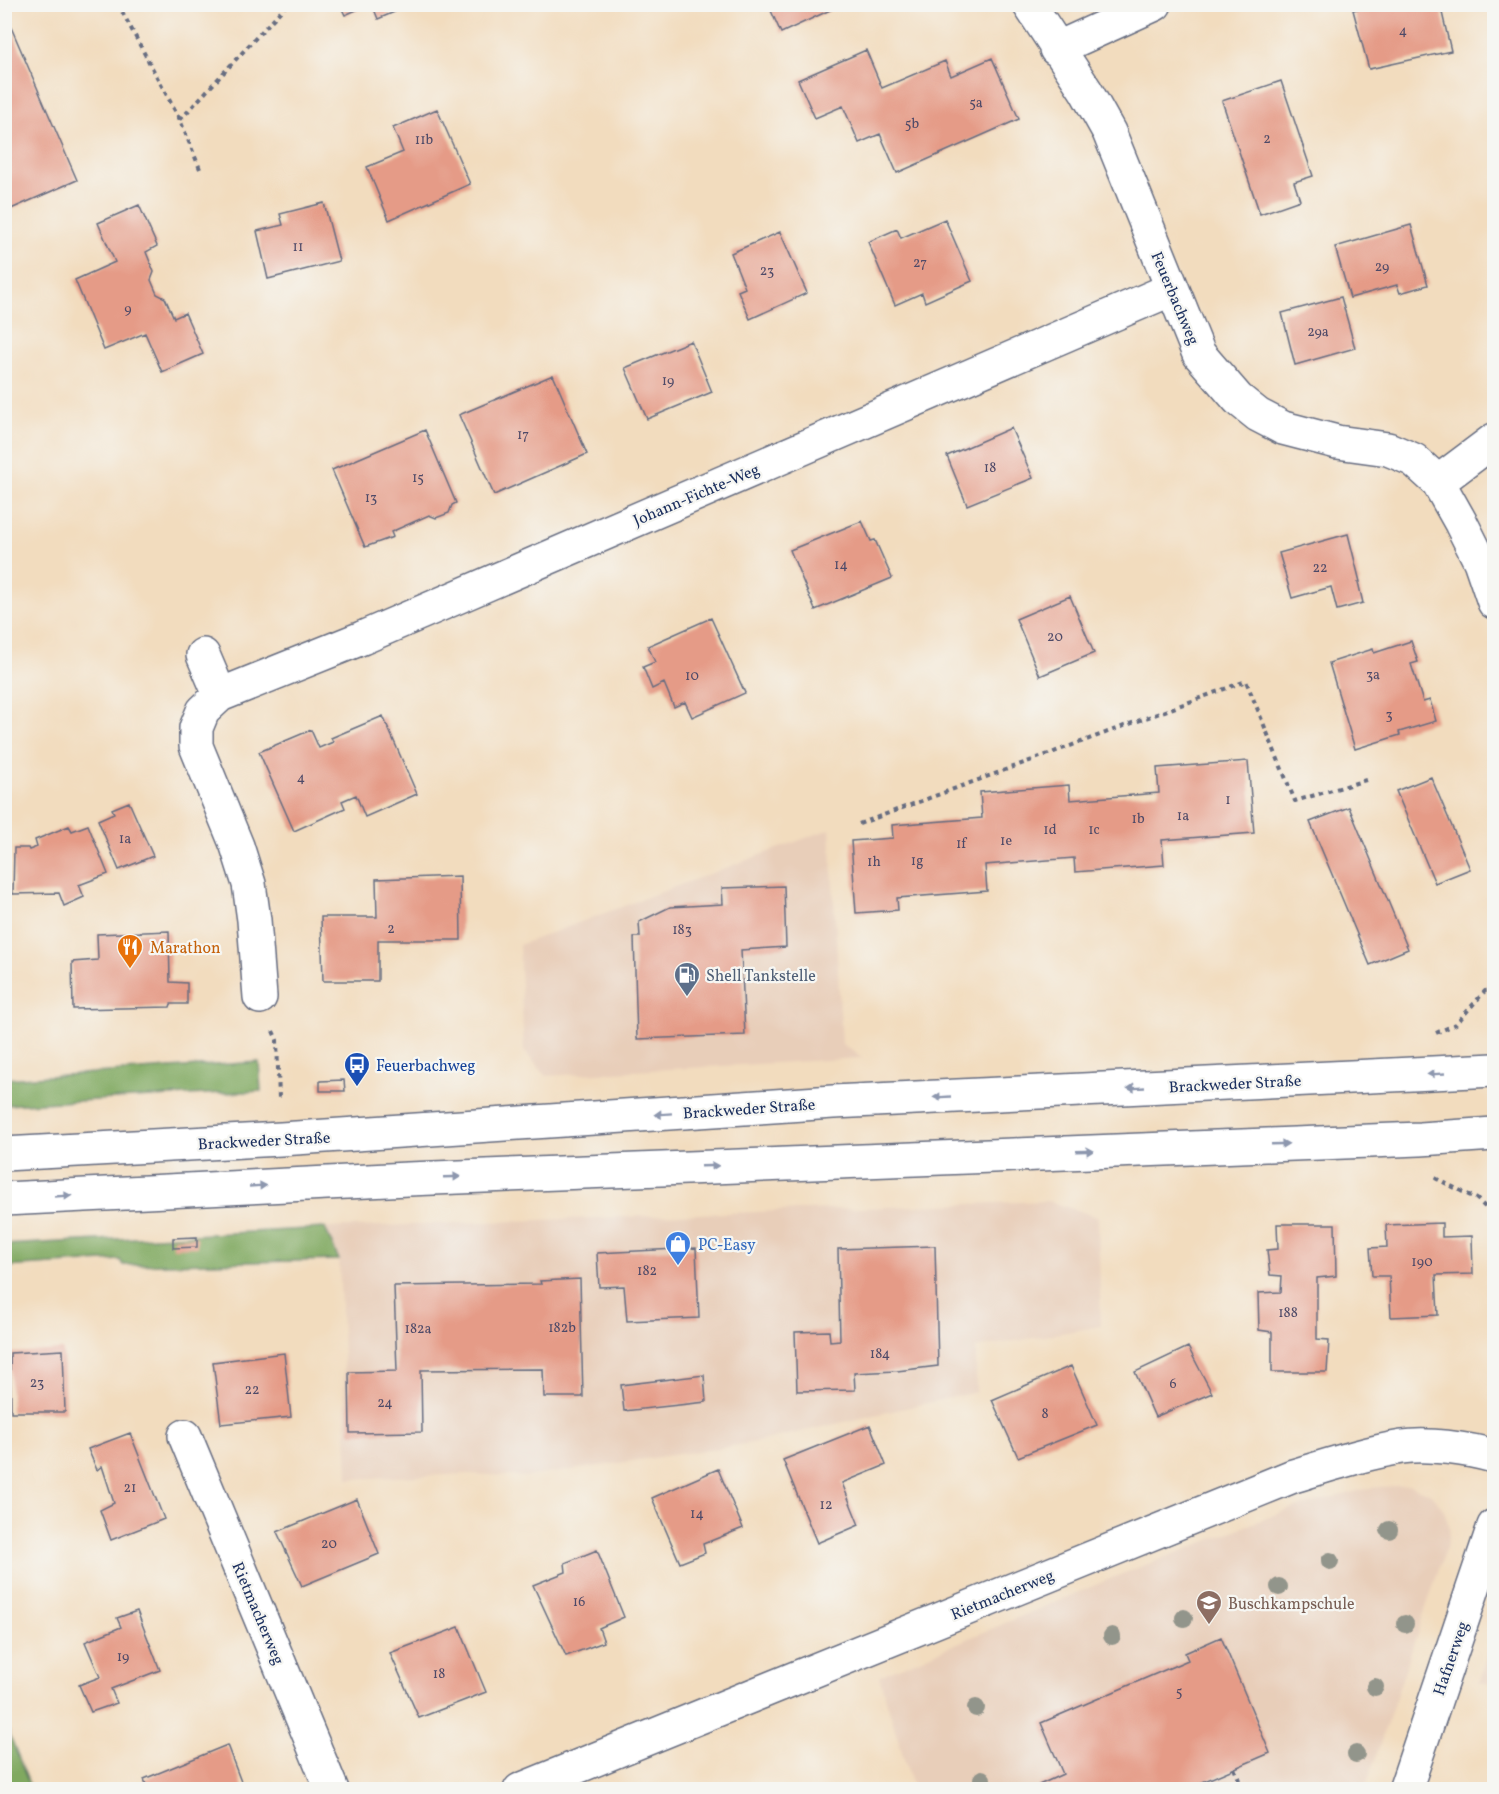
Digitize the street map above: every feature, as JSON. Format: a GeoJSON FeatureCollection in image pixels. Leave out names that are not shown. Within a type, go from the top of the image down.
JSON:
{"type":"FeatureCollection","features":[{"type":"Feature","properties":{"kind":"street","name":"Feuerbachweg"},"geometry":{"type":"LineString","coordinates":[[1029,4],[1056,49],[1086,91],[1109,132],[1199,354],[1238,399],[1258,415],[1282,428],[1337,442],[1388,449],[1414,460],[1438,482],[1466,532],[1494,602]]}},
{"type":"Feature","properties":{"kind":"street"},"geometry":{"type":"LineString","coordinates":[[1056,49],[1155,4]]}},
{"type":"Feature","properties":{"kind":"street","name":"Johann-Fichte-Weg"},"geometry":{"type":"LineString","coordinates":[[260,997],[249,884],[237,846],[196,746],[196,728],[203,711],[220,696],[373,633],[1172,289]]}},
{"type":"Feature","properties":{"kind":"street"},"geometry":{"type":"LineString","coordinates":[[1438,482],[1494,440]]}},
{"type":"Feature","properties":{"kind":"street"},"geometry":{"type":"LineString","coordinates":[[203,655],[220,696]]}},
{"type":"Feature","properties":{"kind":"street","name":"Brackweder Straße"},"geometry":{"type":"LineString","coordinates":[[4,1154],[281,1139],[833,1102],[1494,1070]]}},
{"type":"Feature","properties":{"kind":"street"},"geometry":{"type":"LineString","coordinates":[[4,1199],[396,1179],[1420,1139],[1494,1134]]}},
{"type":"Feature","properties":{"kind":"street","name":"Rietmacherweg"},"geometry":{"type":"LineString","coordinates":[[185,1436],[332,1790]]}},
{"type":"Feature","properties":{"kind":"street","name":"Rietmacherweg"},"geometry":{"type":"LineString","coordinates":[[520,1790],[1293,1476],[1354,1457],[1404,1446],[1466,1448],[1494,1456]]}},
{"type":"Feature","properties":{"kind":"street","name":"Hafnerweg"},"geometry":{"type":"LineString","coordinates":[[1405,1790],[1494,1526]]}},
{"type":"Feature","properties":{"kind":"path"},"geometry":{"type":"LineString","coordinates":[[118,4],[180,120],[200,169]]}},
{"type":"Feature","properties":{"kind":"path"},"geometry":{"type":"LineString","coordinates":[[180,120],[287,4]]}},
{"type":"Feature","properties":{"kind":"path"},"geometry":{"type":"LineString","coordinates":[[859,824],[1246,681],[1295,801],[1366,780]]}},
{"type":"Feature","properties":{"kind":"path"},"geometry":{"type":"LineString","coordinates":[[1485,991],[1494,990]]}},
{"type":"Feature","properties":{"kind":"path"},"geometry":{"type":"LineString","coordinates":[[260,997],[277,1040],[279,1099]]}},
{"type":"Feature","properties":{"kind":"path"},"geometry":{"type":"LineString","coordinates":[[1234,1768],[1243,1790]]}},
{"type":"Feature","properties":{"kind":"shaded area"},"geometry":{"type":"Polygon","coordinates":[[[830,829],[842,1044],[863,1058],[546,1076],[524,1051],[519,945],[830,829]]]}},
{"type":"Feature","properties":{"kind":"shaded area"},"geometry":{"type":"Polygon","coordinates":[[[1048,1201],[1098,1217],[1101,1326],[976,1348],[976,1392],[752,1443],[526,1477],[470,1474],[348,1479],[339,1260],[325,1228],[1048,1201]]]}},
{"type":"Feature","properties":{"kind":"shaded area","name":"Buschkampschule"},"geometry":{"type":"Polygon","coordinates":[[[1410,1485],[1430,1493],[1444,1510],[1450,1529],[1446,1548],[1365,1789],[913,1789],[879,1676],[1117,1576],[1287,1510],[1369,1488],[1410,1485]]]}},
{"type":"Feature","properties":{"kind":"shaded area"},"geometry":{"type":"Polygon","coordinates":[[[1494,1633],[1494,1683],[1479,1683],[1494,1633]]]}},
{"type":"Feature","properties":{"kind":"green space"},"geometry":{"type":"Polygon","coordinates":[[[259,1062],[261,1091],[5,1105],[5,1079],[259,1062]]]}},
{"type":"Feature","properties":{"kind":"green space"},"geometry":{"type":"Polygon","coordinates":[[[325,1228],[339,1260],[123,1265],[120,1260],[5,1267],[4,1245],[325,1228]]]}},
{"type":"Feature","properties":{"kind":"green space"},"geometry":{"type":"Polygon","coordinates":[[[5,1723],[31,1789],[5,1789],[5,1723]]]}},
{"type":"Feature","properties":{"kind":"building"},"geometry":{"type":"Polygon","coordinates":[[[372,4],[396,4],[399,10],[378,19],[372,4]]]}},
{"type":"Feature","properties":{"kind":"building"},"geometry":{"type":"Polygon","coordinates":[[[768,4],[843,4],[781,33],[768,4]]]}},
{"type":"Feature","properties":{"kind":"building"},"geometry":{"type":"Polygon","coordinates":[[[1377,4],[1440,4],[1451,51],[1369,69],[1353,10],[1377,4]]]}},
{"type":"Feature","properties":{"kind":"building"},"geometry":{"type":"Polygon","coordinates":[[[340,5],[368,5],[345,15],[340,5]]]}},
{"type":"Feature","properties":{"kind":"building"},"geometry":{"type":"Polygon","coordinates":[[[4,11],[77,180],[4,212],[4,11]]]}},
{"type":"Feature","properties":{"kind":"building"},"geometry":{"type":"Polygon","coordinates":[[[866,50],[882,88],[945,61],[951,76],[992,58],[1019,119],[897,173],[880,134],[859,143],[843,106],[815,118],[798,80],[866,50]]]}},
{"type":"Feature","properties":{"kind":"building"},"geometry":{"type":"Polygon","coordinates":[[[1281,81],[1313,176],[1294,182],[1300,200],[1260,214],[1222,101],[1281,81]]]}},
{"type":"Feature","properties":{"kind":"building"},"geometry":{"type":"Polygon","coordinates":[[[437,109],[470,184],[389,220],[367,167],[403,152],[393,128],[437,109]]]}},
{"type":"Feature","properties":{"kind":"building"},"geometry":{"type":"Polygon","coordinates":[[[324,203],[339,261],[268,279],[257,231],[283,225],[280,214],[324,203]]]}},
{"type":"Feature","properties":{"kind":"building"},"geometry":{"type":"Polygon","coordinates":[[[139,205],[157,246],[146,252],[154,272],[151,280],[157,294],[165,298],[174,318],[185,313],[203,354],[162,372],[145,333],[104,350],[75,280],[115,262],[98,223],[139,205]]]}},
{"type":"Feature","properties":{"kind":"building"},"geometry":{"type":"Polygon","coordinates":[[[945,219],[972,281],[925,302],[922,293],[895,305],[868,242],[897,229],[901,238],[945,219]]]}},
{"type":"Feature","properties":{"kind":"building"},"geometry":{"type":"Polygon","coordinates":[[[1411,225],[1428,285],[1400,293],[1397,285],[1350,298],[1335,247],[1411,225]]]}},
{"type":"Feature","properties":{"kind":"building"},"geometry":{"type":"Polygon","coordinates":[[[780,232],[807,293],[750,319],[738,291],[745,288],[731,253],[780,232]]]}},
{"type":"Feature","properties":{"kind":"building"},"geometry":{"type":"Polygon","coordinates":[[[1341,297],[1355,348],[1295,365],[1282,313],[1341,297]]]}},
{"type":"Feature","properties":{"kind":"building"},"geometry":{"type":"Polygon","coordinates":[[[691,341],[712,392],[647,419],[625,368],[691,341]]]}},
{"type":"Feature","properties":{"kind":"building"},"geometry":{"type":"Polygon","coordinates":[[[553,375],[587,454],[494,495],[459,415],[553,375]]]}},
{"type":"Feature","properties":{"kind":"building"},"geometry":{"type":"Polygon","coordinates":[[[1011,428],[1033,478],[967,505],[947,456],[1011,428]]]}},
{"type":"Feature","properties":{"kind":"building"},"geometry":{"type":"Polygon","coordinates":[[[425,430],[456,503],[452,505],[449,513],[436,518],[429,515],[391,532],[393,537],[365,547],[332,470],[425,430]]]}},
{"type":"Feature","properties":{"kind":"building"},"geometry":{"type":"Polygon","coordinates":[[[862,521],[871,541],[875,540],[892,578],[815,610],[790,550],[862,521]]]}},
{"type":"Feature","properties":{"kind":"building"},"geometry":{"type":"Polygon","coordinates":[[[1348,534],[1363,603],[1337,610],[1331,587],[1292,598],[1279,553],[1348,534]]]}},
{"type":"Feature","properties":{"kind":"building"},"geometry":{"type":"Polygon","coordinates":[[[1070,596],[1094,653],[1040,676],[1016,619],[1070,596]]]}},
{"type":"Feature","properties":{"kind":"building"},"geometry":{"type":"Polygon","coordinates":[[[711,618],[745,693],[692,717],[685,702],[674,707],[664,683],[652,689],[643,667],[655,662],[648,646],[711,618]]]}},
{"type":"Feature","properties":{"kind":"building"},"geometry":{"type":"Polygon","coordinates":[[[1411,641],[1418,662],[1411,664],[1423,702],[1430,700],[1436,721],[1355,749],[1329,663],[1373,649],[1374,653],[1411,641]]]}},
{"type":"Feature","properties":{"kind":"building"},"geometry":{"type":"Polygon","coordinates":[[[383,716],[417,794],[365,817],[356,795],[342,801],[345,808],[294,831],[259,752],[311,730],[319,748],[333,742],[331,738],[383,716]]]}},
{"type":"Feature","properties":{"kind":"building"},"geometry":{"type":"Polygon","coordinates":[[[1248,761],[1254,833],[1162,840],[1164,865],[1075,872],[1074,858],[985,865],[987,891],[897,898],[898,910],[856,913],[851,841],[893,838],[892,825],[982,818],[980,792],[1069,785],[1070,800],[1159,793],[1157,768],[1248,761]]]}},
{"type":"Feature","properties":{"kind":"building"},"geometry":{"type":"Polygon","coordinates":[[[1431,777],[1470,869],[1435,883],[1396,791],[1431,777]]]}},
{"type":"Feature","properties":{"kind":"building"},"geometry":{"type":"Polygon","coordinates":[[[129,802],[153,856],[119,870],[98,820],[114,813],[112,809],[129,802]]]}},
{"type":"Feature","properties":{"kind":"building"},"geometry":{"type":"Polygon","coordinates":[[[1349,807],[1408,949],[1370,965],[1310,822],[1349,807]]]}},
{"type":"Feature","properties":{"kind":"building"},"geometry":{"type":"Polygon","coordinates":[[[88,825],[108,874],[79,885],[84,897],[64,906],[59,893],[13,894],[14,848],[28,848],[29,850],[37,847],[35,840],[69,826],[72,831],[88,825]]]}},
{"type":"Feature","properties":{"kind":"building"},"geometry":{"type":"Polygon","coordinates":[[[460,876],[461,940],[378,940],[378,981],[323,981],[321,917],[377,917],[376,879],[460,876]]]}},
{"type":"Feature","properties":{"kind":"building"},"geometry":{"type":"Polygon","coordinates":[[[784,886],[786,947],[741,950],[745,1035],[637,1039],[634,937],[640,937],[639,922],[670,907],[723,904],[722,888],[784,886]]]}},
{"type":"Feature","properties":{"kind":"building"},"geometry":{"type":"Polygon","coordinates":[[[169,931],[170,982],[187,983],[187,1004],[171,1004],[170,1007],[73,1009],[72,962],[98,960],[97,934],[169,931]]]}},
{"type":"Feature","properties":{"kind":"building"},"geometry":{"type":"Polygon","coordinates":[[[344,1080],[345,1091],[320,1091],[320,1081],[344,1080]]]}},
{"type":"Feature","properties":{"kind":"building"},"geometry":{"type":"Polygon","coordinates":[[[1442,1223],[1442,1237],[1472,1236],[1473,1274],[1436,1275],[1438,1315],[1391,1317],[1389,1276],[1372,1276],[1370,1248],[1387,1247],[1386,1225],[1442,1223]]]}},
{"type":"Feature","properties":{"kind":"building"},"geometry":{"type":"Polygon","coordinates":[[[1277,1224],[1335,1224],[1336,1276],[1317,1278],[1317,1339],[1329,1340],[1327,1372],[1272,1372],[1272,1332],[1259,1330],[1258,1293],[1281,1292],[1282,1276],[1270,1275],[1267,1250],[1278,1249],[1277,1224]]]}},
{"type":"Feature","properties":{"kind":"building"},"geometry":{"type":"Polygon","coordinates":[[[197,1237],[197,1247],[173,1248],[173,1238],[197,1237]]]}},
{"type":"Feature","properties":{"kind":"building"},"geometry":{"type":"Polygon","coordinates":[[[935,1246],[938,1366],[854,1373],[855,1390],[797,1391],[795,1332],[829,1331],[830,1341],[840,1340],[838,1249],[935,1246]]]}},
{"type":"Feature","properties":{"kind":"building"},"geometry":{"type":"Polygon","coordinates":[[[696,1248],[699,1318],[627,1321],[624,1286],[599,1287],[597,1253],[696,1248]]]}},
{"type":"Feature","properties":{"kind":"building"},"geometry":{"type":"Polygon","coordinates":[[[580,1279],[583,1397],[544,1397],[543,1369],[421,1370],[422,1432],[350,1433],[349,1372],[397,1371],[394,1286],[541,1284],[540,1281],[580,1279]]]}},
{"type":"Feature","properties":{"kind":"building"},"geometry":{"type":"Polygon","coordinates":[[[1188,1347],[1212,1393],[1155,1417],[1135,1372],[1188,1347]]]}},
{"type":"Feature","properties":{"kind":"building"},"geometry":{"type":"Polygon","coordinates":[[[63,1350],[65,1412],[11,1412],[10,1353],[63,1350]]]}},
{"type":"Feature","properties":{"kind":"building"},"geometry":{"type":"Polygon","coordinates":[[[284,1353],[291,1417],[221,1424],[213,1362],[284,1353]]]}},
{"type":"Feature","properties":{"kind":"building"},"geometry":{"type":"Polygon","coordinates":[[[1071,1366],[1097,1425],[1018,1457],[992,1400],[1071,1366]]]}},
{"type":"Feature","properties":{"kind":"building"},"geometry":{"type":"Polygon","coordinates":[[[704,1375],[706,1402],[624,1411],[621,1385],[704,1375]]]}},
{"type":"Feature","properties":{"kind":"building"},"geometry":{"type":"Polygon","coordinates":[[[870,1425],[886,1465],[842,1483],[859,1525],[817,1543],[783,1460],[870,1425]]]}},
{"type":"Feature","properties":{"kind":"building"},"geometry":{"type":"Polygon","coordinates":[[[130,1433],[164,1519],[111,1540],[100,1510],[114,1503],[102,1466],[97,1470],[88,1449],[130,1433]]]}},
{"type":"Feature","properties":{"kind":"building"},"geometry":{"type":"Polygon","coordinates":[[[718,1469],[743,1528],[703,1544],[705,1553],[680,1563],[652,1498],[718,1469]]]}},
{"type":"Feature","properties":{"kind":"building"},"geometry":{"type":"Polygon","coordinates":[[[357,1499],[379,1554],[302,1586],[277,1532],[357,1499]]]}},
{"type":"Feature","properties":{"kind":"building"},"geometry":{"type":"Polygon","coordinates":[[[597,1550],[624,1617],[599,1628],[604,1642],[566,1656],[533,1585],[566,1572],[565,1563],[597,1550]]]}},
{"type":"Feature","properties":{"kind":"building"},"geometry":{"type":"Polygon","coordinates":[[[137,1611],[160,1670],[111,1689],[117,1703],[91,1712],[79,1685],[100,1677],[85,1642],[121,1627],[117,1618],[137,1611]]]}},
{"type":"Feature","properties":{"kind":"building"},"geometry":{"type":"Polygon","coordinates":[[[459,1627],[486,1692],[419,1718],[390,1653],[459,1627]]]}},
{"type":"Feature","properties":{"kind":"building"},"geometry":{"type":"Polygon","coordinates":[[[1221,1637],[1270,1753],[1184,1790],[1041,1790],[1039,1785],[1063,1774],[1041,1723],[1188,1660],[1185,1653],[1221,1637]]]}},
{"type":"Feature","properties":{"kind":"building"},"geometry":{"type":"Polygon","coordinates":[[[227,1745],[243,1787],[236,1790],[148,1790],[144,1779],[227,1745]]]}},
{"type":"Feature","properties":{"kind":"place","name":"Marathon"},"geometry":{"type":"Point","coordinates":[130,970]}},
{"type":"Feature","properties":{"kind":"place","name":"Shell Tankstelle"},"geometry":{"type":"Point","coordinates":[687,998]}},
{"type":"Feature","properties":{"kind":"place","name":"Feuerbachweg"},"geometry":{"type":"Point","coordinates":[357,1088]}},
{"type":"Feature","properties":{"kind":"place","name":"PC-Easy"},"geometry":{"type":"Point","coordinates":[678,1267]}},
{"type":"Feature","properties":{"kind":"place","name":"Buschkampschule"},"geometry":{"type":"Point","coordinates":[1209,1626]}}]}
